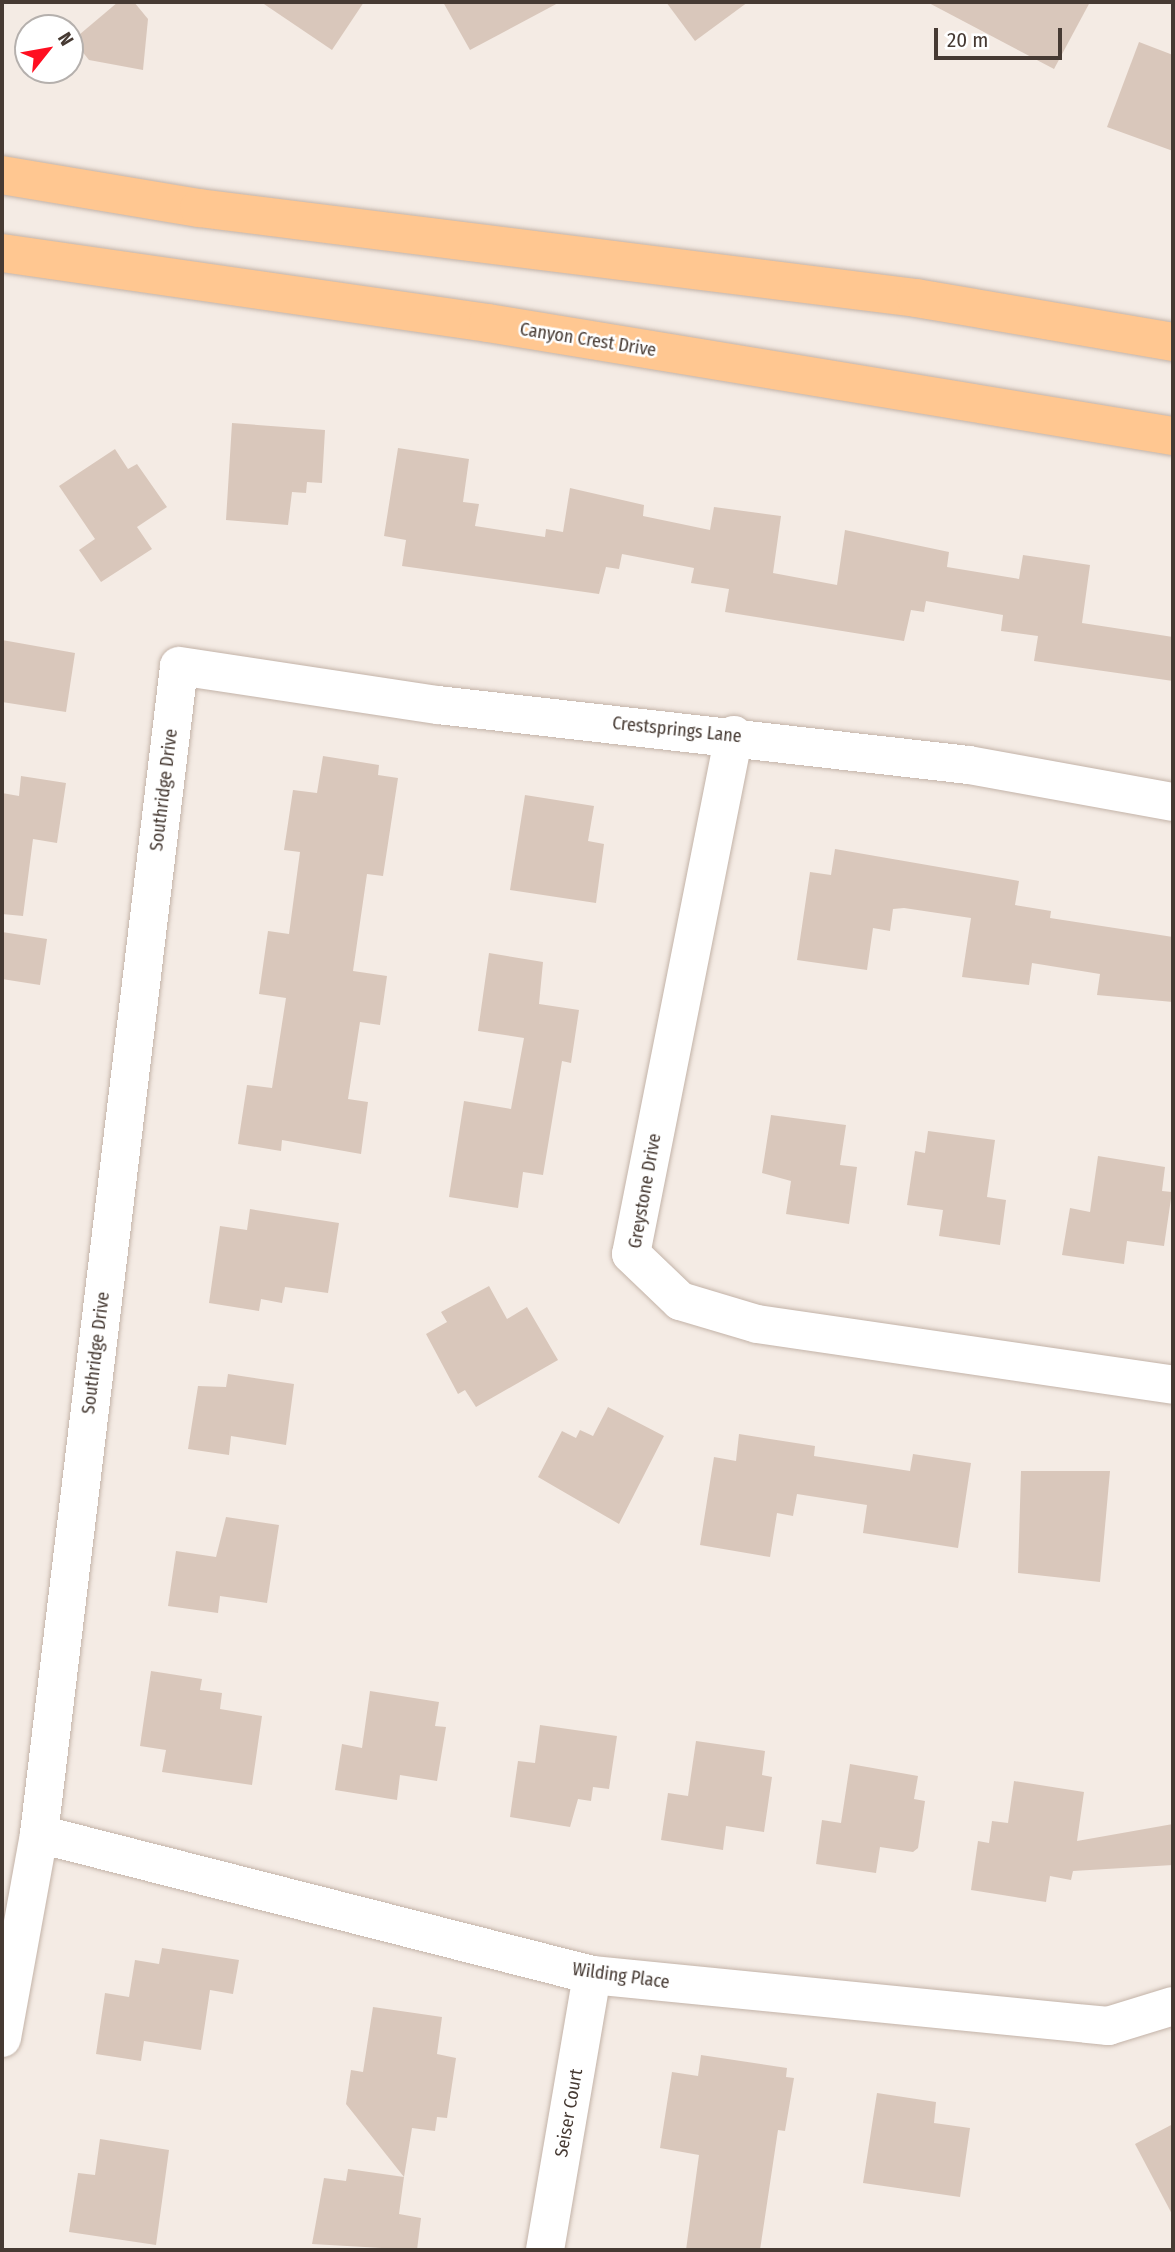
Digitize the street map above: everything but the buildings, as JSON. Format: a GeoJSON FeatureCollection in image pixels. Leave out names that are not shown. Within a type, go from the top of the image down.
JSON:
{"type":"FeatureCollection","features":[{"type":"Feature","properties":{"kind":"main road"},"geometry":{"type":"LineString","coordinates":[[2,175],[199,208],[916,298],[1173,342]]}},
{"type":"Feature","properties":{"kind":"main road","name":"Canyon Crest Drive"},"geometry":{"type":"LineString","coordinates":[[2,253],[488,323],[1173,436]]}},
{"type":"Feature","properties":{"kind":"street","name":"Crestsprings Lane"},"geometry":{"type":"LineString","coordinates":[[178,666],[438,705],[734,735],[969,765],[1173,802]]}},
{"type":"Feature","properties":{"kind":"street","name":"Southridge Drive"},"geometry":{"type":"LineString","coordinates":[[2,2038],[38,1834],[178,666]]}},
{"type":"Feature","properties":{"kind":"street","name":"Greystone Drive"},"geometry":{"type":"LineString","coordinates":[[734,735],[631,1254],[680,1301],[757,1324],[1173,1385]]}},
{"type":"Feature","properties":{"kind":"street","name":"Wilding Place"},"geometry":{"type":"LineString","coordinates":[[38,1834],[592,1975],[1108,2026],[1173,2006]]}},
{"type":"Feature","properties":{"kind":"street","name":"Seiser Court"},"geometry":{"type":"LineString","coordinates":[[545,2250],[592,1975]]}}]}
